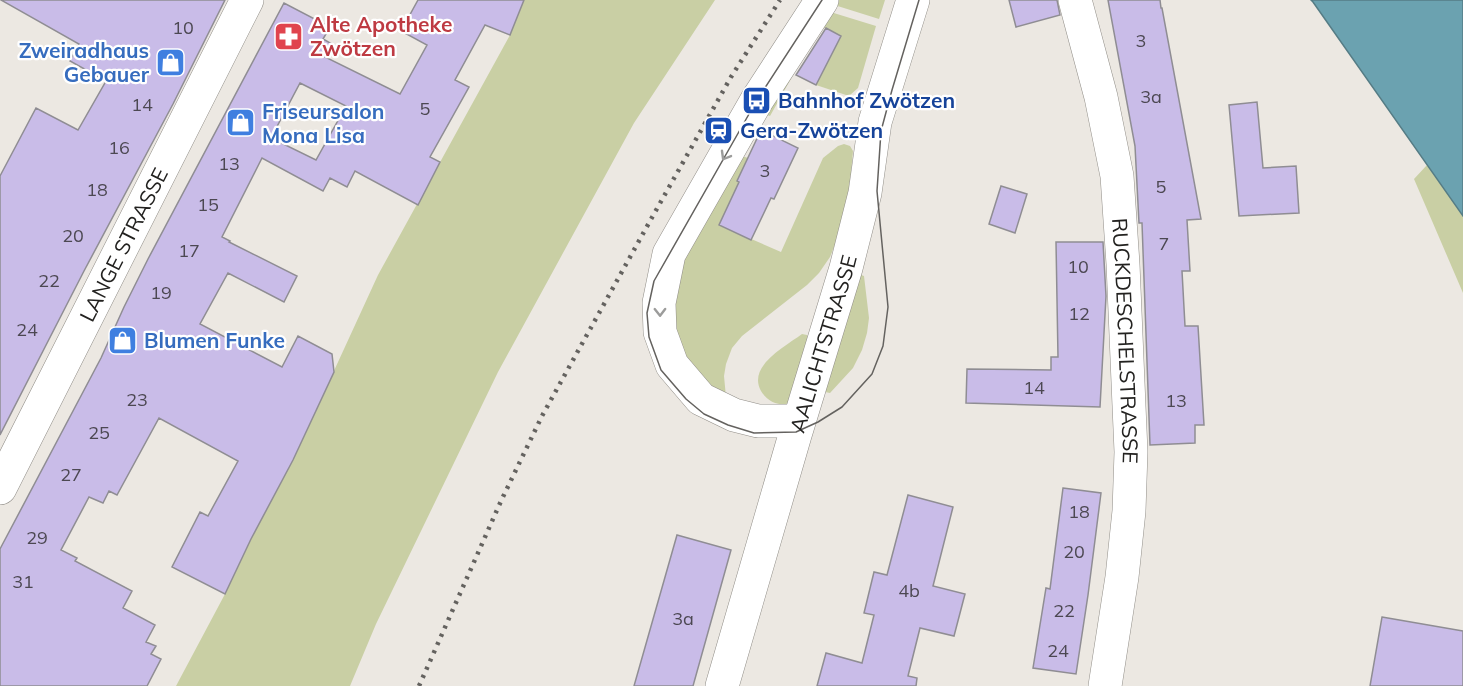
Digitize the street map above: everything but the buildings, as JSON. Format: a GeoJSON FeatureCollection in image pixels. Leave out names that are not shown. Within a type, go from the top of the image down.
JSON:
{"type":"FeatureCollection","features":[{"type":"Feature","properties":{"kind":"street","name":"LANGE STRASSE"},"geometry":{"type":"LineString","coordinates":[[0,488],[247,0]]}},
{"type":"Feature","properties":{"kind":"street"},"geometry":{"type":"LineString","coordinates":[[790,421],[758,420],[734,416],[701,399],[672,365],[660,332],[659,303],[669,254],[757,100],[822,0]]}},
{"type":"Feature","properties":{"kind":"street","name":"AALICHTSTRASSE"},"geometry":{"type":"LineString","coordinates":[[722,686],[846,268],[865,193],[875,122],[913,0]]}},
{"type":"Feature","properties":{"kind":"street","name":"RUCKDESCHELSTRASSE"},"geometry":{"type":"LineString","coordinates":[[1075,0],[1101,98],[1117,176],[1123,264],[1131,452],[1129,511],[1106,686]]}},
{"type":"Feature","properties":{"kind":"green space"},"geometry":{"type":"Polygon","coordinates":[[[524,0],[715,0],[634,123],[498,372],[376,624],[350,686],[176,686],[293,460],[378,275],[510,35],[524,0]]]}},
{"type":"Feature","properties":{"kind":"green space"},"geometry":{"type":"Polygon","coordinates":[[[830,0],[885,0],[879,19],[828,3],[830,0]]]}},
{"type":"Feature","properties":{"kind":"green space"},"geometry":{"type":"Polygon","coordinates":[[[824,10],[876,26],[858,88],[849,96],[816,85],[841,36],[818,25],[770,116],[760,113],[824,10]]]}},
{"type":"Feature","properties":{"kind":"green space"},"geometry":{"type":"Polygon","coordinates":[[[844,144],[850,146],[853,151],[851,174],[848,196],[830,257],[807,285],[742,336],[732,348],[724,376],[726,397],[691,376],[670,320],[685,239],[736,154],[748,158],[719,225],[781,252],[823,158],[844,144]]]}},
{"type":"Feature","properties":{"kind":"green space"},"geometry":{"type":"Polygon","coordinates":[[[1427,165],[1463,216],[1463,293],[1414,179],[1427,165]]]}},
{"type":"Feature","properties":{"kind":"green space"},"geometry":{"type":"Polygon","coordinates":[[[858,276],[864,276],[869,318],[862,350],[853,368],[830,393],[825,392],[858,276]]]}},
{"type":"Feature","properties":{"kind":"green space"},"geometry":{"type":"Polygon","coordinates":[[[802,334],[807,335],[808,338],[790,401],[785,405],[775,403],[761,391],[758,382],[759,373],[770,358],[802,334]]]}},
{"type":"Feature","properties":{"kind":"water"},"geometry":{"type":"Polygon","coordinates":[[[1311,0],[1463,0],[1463,216],[1313,2],[1311,0]]]}},
{"type":"Feature","properties":{"kind":"tram line"},"geometry":{"type":"LineString","coordinates":[[822,0],[757,100],[654,281],[647,313],[649,337],[661,370],[686,399],[704,414],[754,433],[796,432],[842,407],[872,374],[883,346],[888,307],[877,191],[881,131],[919,0]]}},
{"type":"Feature","properties":{"kind":"railway"},"geometry":{"type":"LineString","coordinates":[[419,686],[501,501],[542,416],[731,77],[780,0]]}},
{"type":"Feature","properties":{"kind":"place","name":"Alte Apotheke Zwötzen"},"geometry":{"type":"Point","coordinates":[289,36]}},
{"type":"Feature","properties":{"kind":"place","name":"Zweiradhaus Gebauer"},"geometry":{"type":"Point","coordinates":[170,62]}},
{"type":"Feature","properties":{"kind":"place","name":"Bahnhof Zwötzen"},"geometry":{"type":"Point","coordinates":[757,100]}},
{"type":"Feature","properties":{"kind":"place","name":"Friseursalon Mona Lisa"},"geometry":{"type":"Point","coordinates":[241,123]}},
{"type":"Feature","properties":{"kind":"place","name":"Gera-Zwötzen"},"geometry":{"type":"Point","coordinates":[719,130]}},
{"type":"Feature","properties":{"kind":"place","name":"Blumen Funke"},"geometry":{"type":"Point","coordinates":[123,340]}}]}
